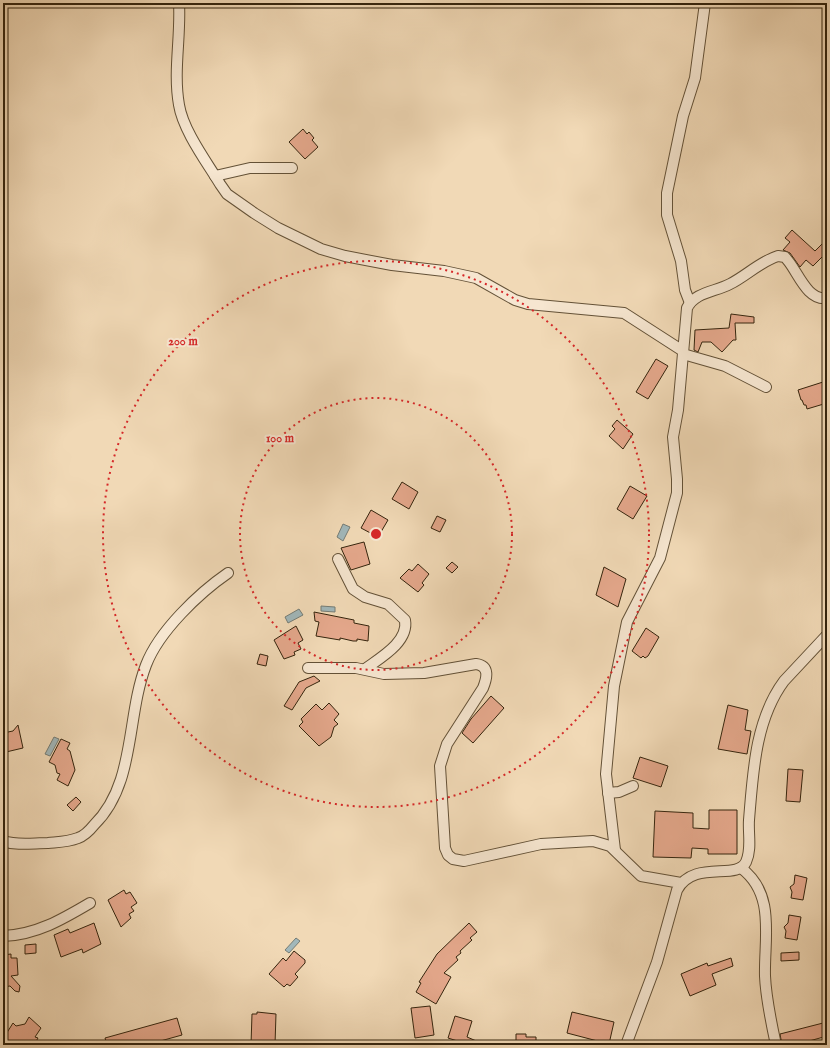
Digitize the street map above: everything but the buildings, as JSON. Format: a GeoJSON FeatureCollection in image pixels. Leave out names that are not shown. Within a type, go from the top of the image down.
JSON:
{"type":"FeatureCollection","features":[{"type":"Feature","properties":{"kind":"street"},"geometry":{"type":"LineString","coordinates":[[179,3],[180,19],[177,78],[179,106],[189,130],[215,176],[228,194],[254,213],[278,228],[321,249],[345,256],[392,265],[444,271],[476,278],[515,300],[528,304],[624,313],[683,353],[725,366],[766,387]]}},
{"type":"Feature","properties":{"kind":"street"},"geometry":{"type":"LineString","coordinates":[[690,304],[684,290],[681,261],[667,215],[667,193],[683,116],[695,78],[705,3]]}},
{"type":"Feature","properties":{"kind":"street"},"geometry":{"type":"LineString","coordinates":[[215,176],[250,168],[292,168]]}},
{"type":"Feature","properties":{"kind":"street"},"geometry":{"type":"LineString","coordinates":[[615,850],[606,774],[607,749],[617,662],[627,622],[660,558],[677,493],[673,437],[678,410],[686,316],[690,304],[697,297],[729,285],[778,256],[785,257],[790,262],[811,293],[816,297],[827,298]]}},
{"type":"Feature","properties":{"kind":"street"},"geometry":{"type":"LineString","coordinates":[[338,559],[353,589],[366,597],[388,604],[405,620],[406,630],[398,642],[365,670]]}},
{"type":"Feature","properties":{"kind":"street"},"geometry":{"type":"LineString","coordinates":[[3,840],[13,844],[66,842],[80,838],[101,819],[116,795],[122,777],[135,707],[146,666],[153,652],[184,611],[228,573]]}},
{"type":"Feature","properties":{"kind":"street"},"geometry":{"type":"LineString","coordinates":[[626,1045],[634,1019],[657,962],[677,890],[681,882],[696,873],[734,870],[741,868],[748,854],[748,826],[752,789],[760,732],[765,716],[784,680],[827,635]]}},
{"type":"Feature","properties":{"kind":"street"},"geometry":{"type":"LineString","coordinates":[[308,668],[365,670],[384,674],[424,673],[476,664],[482,665],[485,668],[486,681],[483,688],[447,744],[440,766],[444,842],[448,855],[453,858],[464,862],[524,847],[560,842],[604,843],[615,850],[641,876],[681,882]]}},
{"type":"Feature","properties":{"kind":"street"},"geometry":{"type":"LineString","coordinates":[[608,793],[618,792],[633,786]]}},
{"type":"Feature","properties":{"kind":"street"},"geometry":{"type":"LineString","coordinates":[[741,868],[755,880],[763,897],[766,921],[766,991],[776,1045]]}},
{"type":"Feature","properties":{"kind":"street"},"geometry":{"type":"LineString","coordinates":[[3,936],[44,928],[90,903]]}},
{"type":"Feature","properties":{"kind":"water"},"geometry":{"type":"Polygon","coordinates":[[[343,524],[350,527],[343,541],[337,537],[343,524]]]}},
{"type":"Feature","properties":{"kind":"water"},"geometry":{"type":"Polygon","coordinates":[[[321,606],[335,607],[335,612],[321,611],[321,606]]]}},
{"type":"Feature","properties":{"kind":"water"},"geometry":{"type":"Polygon","coordinates":[[[299,609],[303,615],[288,623],[285,617],[299,609]]]}},
{"type":"Feature","properties":{"kind":"water"},"geometry":{"type":"Polygon","coordinates":[[[54,737],[59,739],[50,756],[45,754],[54,737]]]}},
{"type":"Feature","properties":{"kind":"water"},"geometry":{"type":"Polygon","coordinates":[[[296,938],[300,941],[289,953],[285,950],[296,938]]]}}]}
